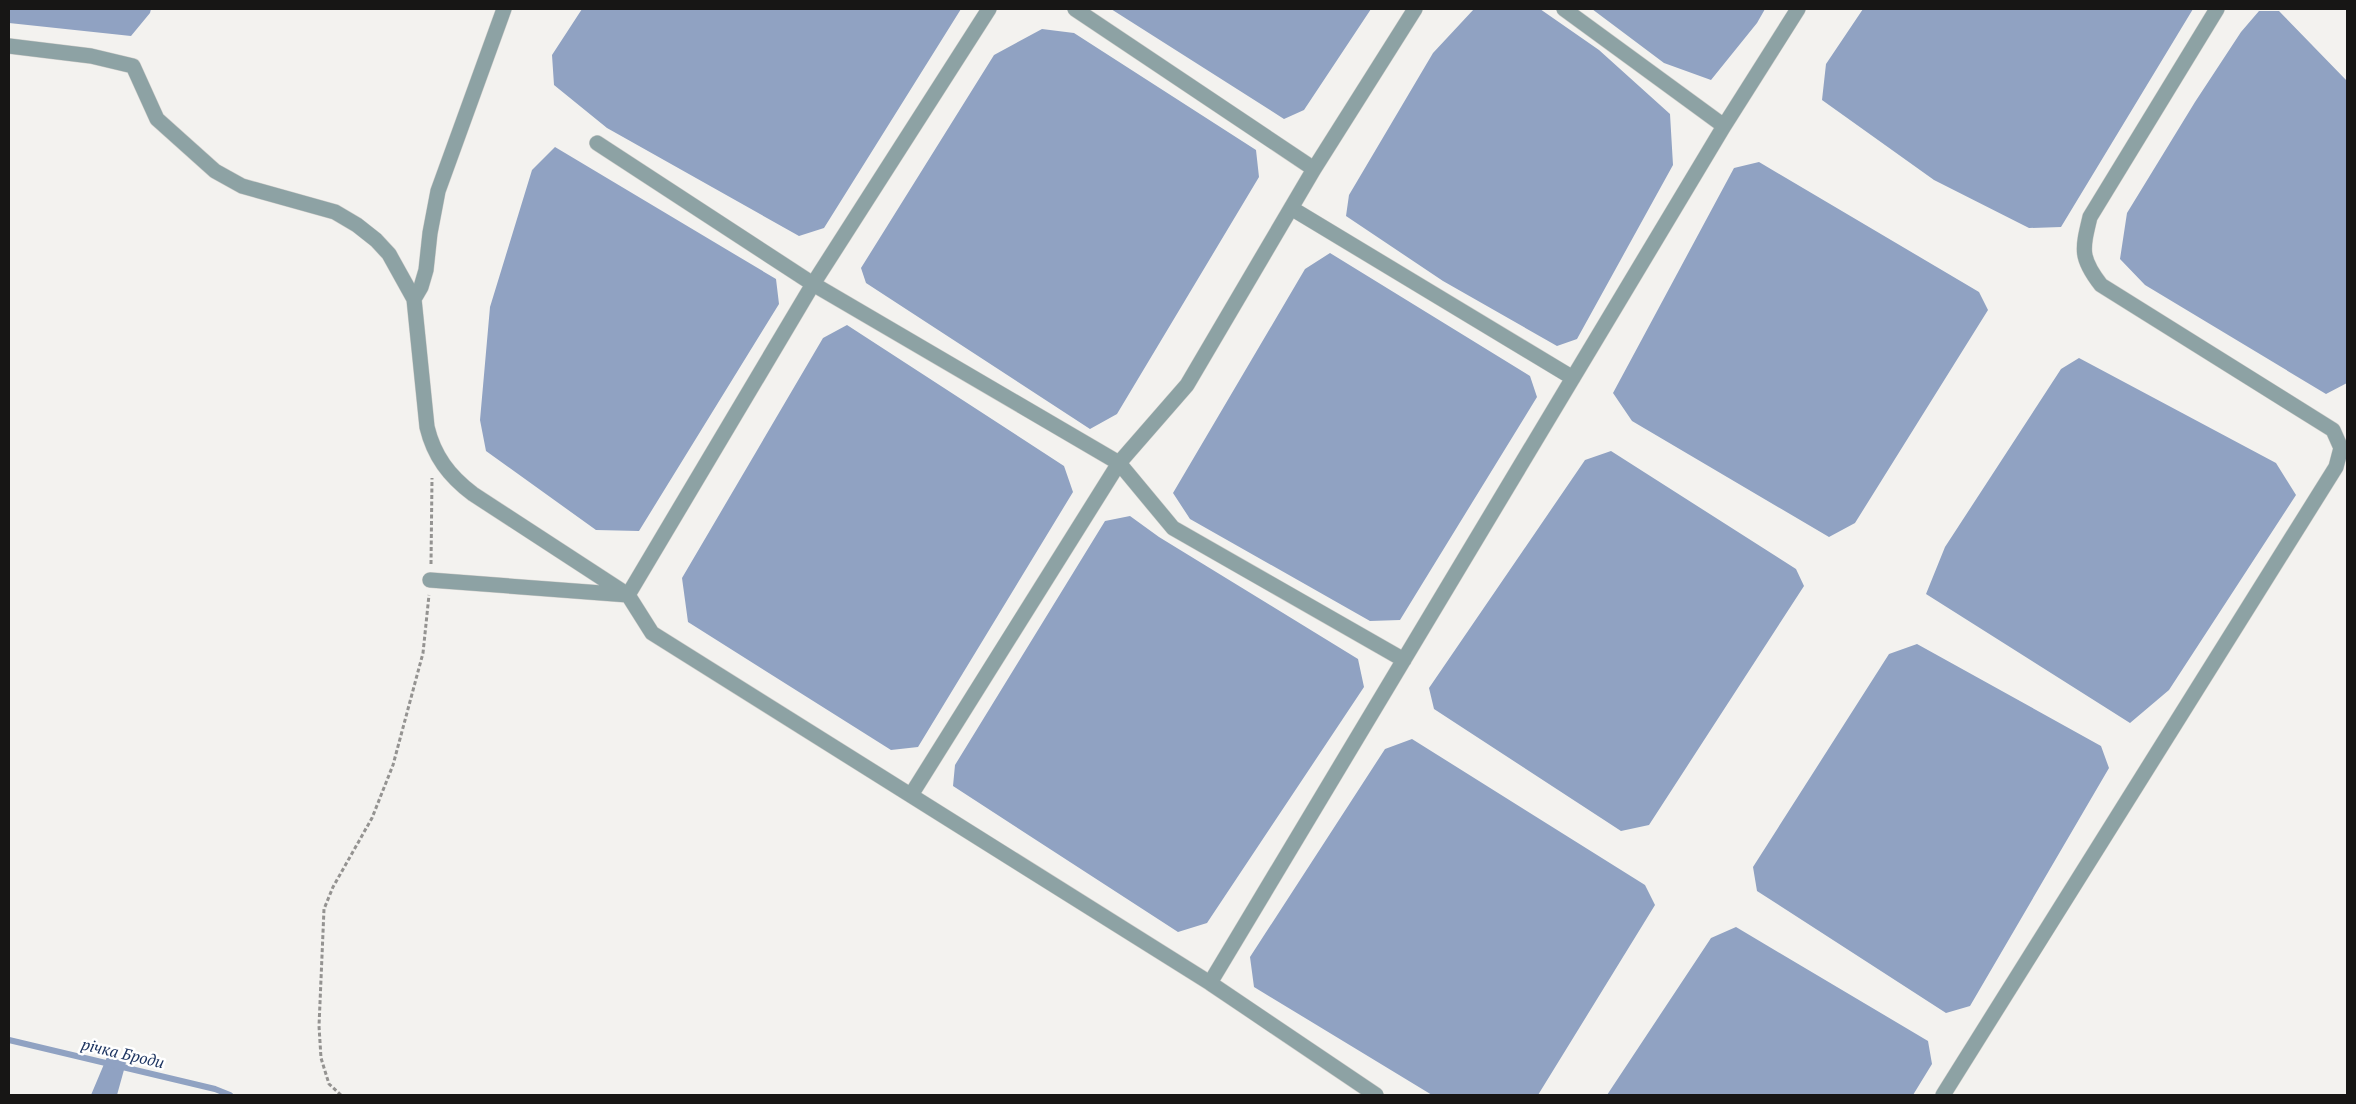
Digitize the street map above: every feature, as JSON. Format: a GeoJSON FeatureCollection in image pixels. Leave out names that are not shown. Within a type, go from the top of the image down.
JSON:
{"type":"FeatureCollection","features":[{"type":"Feature","properties":{"kind":"lane"},"geometry":{"type":"LineString","coordinates":[[414,300],[421,287],[426,270],[438,191],[504,9]]}},
{"type":"Feature","properties":{"kind":"lane"},"geometry":{"type":"LineString","coordinates":[[628,595],[813,284],[989,9]]}},
{"type":"Feature","properties":{"kind":"lane"},"geometry":{"type":"LineString","coordinates":[[1075,9],[1314,169]]}},
{"type":"Feature","properties":{"kind":"lane"},"geometry":{"type":"LineString","coordinates":[[911,795],[1119,463],[1187,384],[1314,169],[1415,9]]}},
{"type":"Feature","properties":{"kind":"lane"},"geometry":{"type":"LineString","coordinates":[[1564,9],[1724,126]]}},
{"type":"Feature","properties":{"kind":"lane"},"geometry":{"type":"LineString","coordinates":[[1210,984],[1724,126],[1798,9]]}},
{"type":"Feature","properties":{"kind":"lane"},"geometry":{"type":"LineString","coordinates":[[1944,1095],[2336,466],[2340,448],[2334,430],[2101,286],[2087,267],[2083,245],[2090,218],[2217,9]]}},
{"type":"Feature","properties":{"kind":"lane"},"geometry":{"type":"LineString","coordinates":[[9,46],[91,56],[133,66],[157,119],[203,162],[228,180],[242,186],[323,207],[357,225],[376,240],[390,254],[414,300],[425,410],[431,443],[442,465],[460,485],[628,595],[652,633],[1210,984],[1376,1095]]}},
{"type":"Feature","properties":{"kind":"lane"},"geometry":{"type":"LineString","coordinates":[[596,143],[813,284],[1119,463],[1173,528],[1404,660]]}},
{"type":"Feature","properties":{"kind":"lane"},"geometry":{"type":"LineString","coordinates":[[1291,208],[1573,378]]}},
{"type":"Feature","properties":{"kind":"lane"},"geometry":{"type":"LineString","coordinates":[[430,580],[628,595]]}},
{"type":"Feature","properties":{"kind":"path"},"geometry":{"type":"LineString","coordinates":[[341,1095],[329,1084],[321,1058],[319,1016],[324,909],[333,887],[372,818],[393,765],[423,653],[430,580],[432,523],[431,443]]}},
{"type":"Feature","properties":{"kind":"water"},"geometry":{"type":"Polygon","coordinates":[[[9,9],[151,9],[150,13],[131,36],[9,23],[9,9]]]}},
{"type":"Feature","properties":{"kind":"water"},"geometry":{"type":"Polygon","coordinates":[[[582,9],[961,9],[824,228],[799,236],[607,128],[554,85],[552,55],[582,9]]]}},
{"type":"Feature","properties":{"kind":"water"},"geometry":{"type":"Polygon","coordinates":[[[1111,9],[1371,9],[1304,110],[1284,119],[1111,9]]]}},
{"type":"Feature","properties":{"kind":"water"},"geometry":{"type":"Polygon","coordinates":[[[1474,9],[1540,9],[1599,50],[1670,114],[1673,165],[1577,339],[1557,346],[1443,281],[1346,216],[1349,195],[1433,53],[1474,9]]]}},
{"type":"Feature","properties":{"kind":"water"},"geometry":{"type":"Polygon","coordinates":[[[1592,9],[1765,9],[1757,23],[1711,80],[1664,63],[1592,9]]]}},
{"type":"Feature","properties":{"kind":"water"},"geometry":{"type":"Polygon","coordinates":[[[1863,9],[2193,9],[2061,227],[2029,228],[1934,180],[1822,100],[1826,64],[1863,9]]]}},
{"type":"Feature","properties":{"kind":"water"},"geometry":{"type":"Polygon","coordinates":[[[2259,11],[2279,11],[2347,81],[2347,383],[2326,394],[2145,285],[2120,259],[2127,213],[2195,102],[2241,32],[2259,11]]]}},
{"type":"Feature","properties":{"kind":"water"},"geometry":{"type":"Polygon","coordinates":[[[1042,29],[1074,33],[1256,150],[1259,177],[1117,414],[1090,429],[866,283],[861,268],[994,55],[1042,29]]]}},
{"type":"Feature","properties":{"kind":"water"},"geometry":{"type":"Polygon","coordinates":[[[555,147],[776,279],[779,304],[639,531],[596,530],[486,451],[480,420],[490,307],[532,170],[555,147]]]}},
{"type":"Feature","properties":{"kind":"water"},"geometry":{"type":"Polygon","coordinates":[[[1759,162],[1979,292],[1988,310],[1855,523],[1829,537],[1632,421],[1613,393],[1734,168],[1759,162]]]}},
{"type":"Feature","properties":{"kind":"water"},"geometry":{"type":"Polygon","coordinates":[[[1330,253],[1530,376],[1537,397],[1400,620],[1370,621],[1190,519],[1173,493],[1305,269],[1330,253]]]}},
{"type":"Feature","properties":{"kind":"water"},"geometry":{"type":"Polygon","coordinates":[[[847,325],[1064,466],[1073,492],[918,747],[891,750],[688,622],[682,578],[823,338],[847,325]]]}},
{"type":"Feature","properties":{"kind":"water"},"geometry":{"type":"Polygon","coordinates":[[[2079,358],[2276,463],[2296,495],[2169,690],[2130,723],[1926,594],[1945,547],[2061,369],[2079,358]]]}},
{"type":"Feature","properties":{"kind":"water"},"geometry":{"type":"Polygon","coordinates":[[[1611,451],[1796,569],[1804,586],[1649,825],[1621,831],[1434,709],[1429,688],[1585,460],[1611,451]]]}},
{"type":"Feature","properties":{"kind":"water"},"geometry":{"type":"Polygon","coordinates":[[[1130,516],[1159,537],[1358,659],[1364,687],[1207,923],[1178,932],[953,786],[955,765],[1105,521],[1130,516]]]}},
{"type":"Feature","properties":{"kind":"water"},"geometry":{"type":"Polygon","coordinates":[[[1917,644],[2101,746],[2109,768],[1970,1006],[1946,1013],[1757,891],[1753,867],[1889,654],[1917,644]]]}},
{"type":"Feature","properties":{"kind":"water"},"geometry":{"type":"Polygon","coordinates":[[[1412,739],[1645,885],[1655,905],[1538,1095],[1432,1095],[1254,987],[1250,957],[1385,749],[1412,739]]]}},
{"type":"Feature","properties":{"kind":"water"},"geometry":{"type":"Polygon","coordinates":[[[1736,927],[1928,1041],[1932,1064],[1913,1095],[1607,1095],[1711,938],[1736,927]]]}},
{"type":"Feature","properties":{"kind":"water"},"geometry":{"type":"Polygon","coordinates":[[[107,1057],[127,1059],[117,1095],[91,1095],[107,1057]]]}},
{"type":"Feature","properties":{"kind":"waterway","name":"річка Броди"},"geometry":{"type":"LineString","coordinates":[[9,1040],[215,1089],[230,1095]]}}]}
